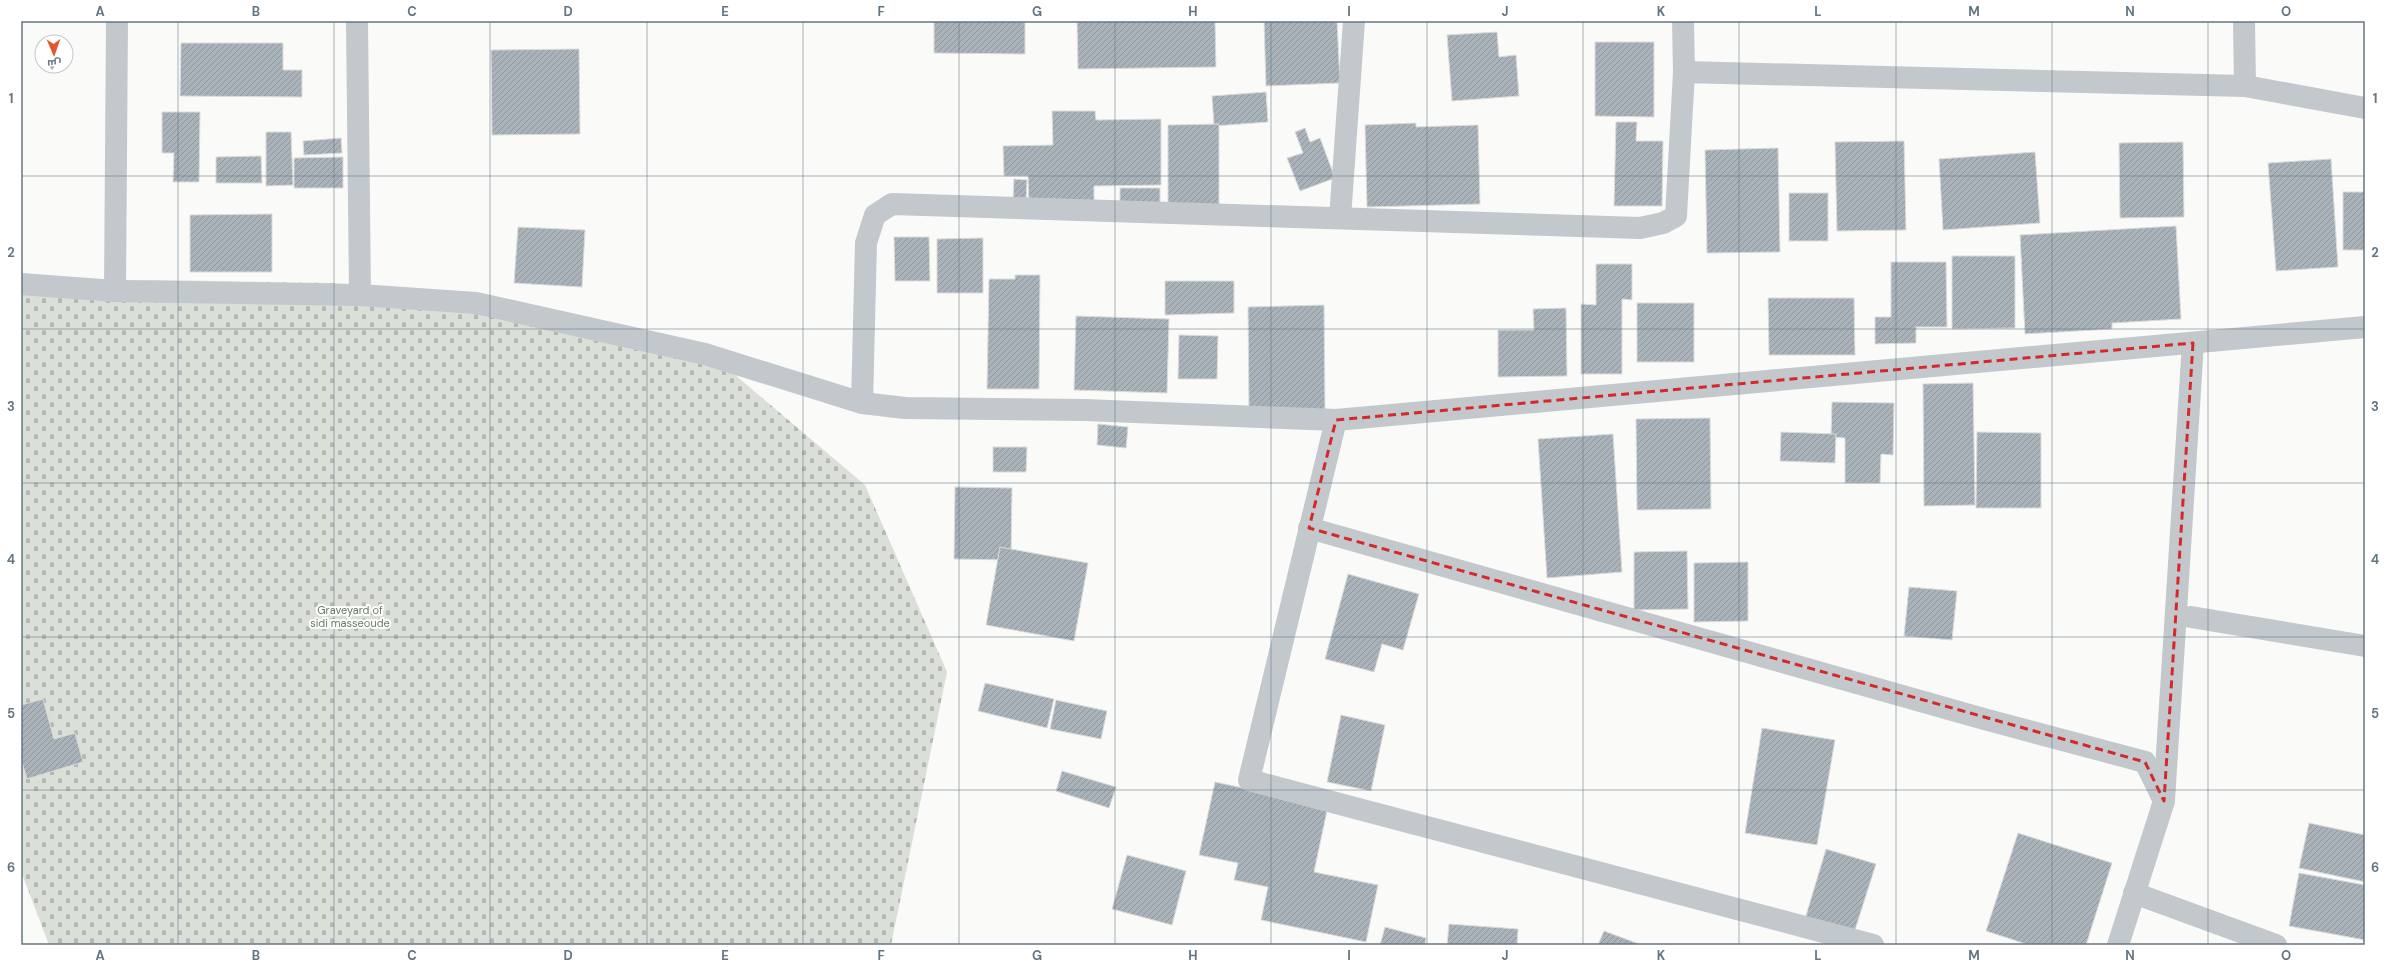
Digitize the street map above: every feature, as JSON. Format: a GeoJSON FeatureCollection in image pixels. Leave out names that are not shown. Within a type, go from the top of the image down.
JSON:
{"type":"FeatureCollection","features":[{"type":"Feature","properties":{"kind":"street"},"geometry":{"type":"LineString","coordinates":[[115,291],[117,21]]}},
{"type":"Feature","properties":{"kind":"street"},"geometry":{"type":"LineString","coordinates":[[356,21],[360,295]]}},
{"type":"Feature","properties":{"kind":"street"},"geometry":{"type":"LineString","coordinates":[[1340,218],[1354,21]]}},
{"type":"Feature","properties":{"kind":"street"},"geometry":{"type":"LineString","coordinates":[[862,403],[866,243],[875,215],[892,204],[1640,228],[1664,223],[1676,216],[1684,72],[1683,21]]}},
{"type":"Feature","properties":{"kind":"street"},"geometry":{"type":"LineString","coordinates":[[2244,21],[2245,86]]}},
{"type":"Feature","properties":{"kind":"street"},"geometry":{"type":"LineString","coordinates":[[1684,72],[2245,86],[2365,108]]}},
{"type":"Feature","properties":{"kind":"street"},"geometry":{"type":"LineString","coordinates":[[21,284],[115,291],[360,295],[476,303],[705,354],[862,403],[905,408],[1085,410],[1336,420],[2365,327]]}},
{"type":"Feature","properties":{"kind":"street"},"geometry":{"type":"LineString","coordinates":[[2118,945],[2164,802],[2193,343]]}},
{"type":"Feature","properties":{"kind":"street"},"geometry":{"type":"LineString","coordinates":[[1336,420],[1249,780],[1873,945]]}},
{"type":"Feature","properties":{"kind":"street"},"geometry":{"type":"LineString","coordinates":[[1309,528],[1977,717],[2145,762],[2164,802]]}},
{"type":"Feature","properties":{"kind":"street"},"geometry":{"type":"LineString","coordinates":[[2192,617],[2365,646]]}},
{"type":"Feature","properties":{"kind":"street"},"geometry":{"type":"LineString","coordinates":[[2134,893],[2276,945]]}},
{"type":"Feature","properties":{"kind":"highlighted area"},"geometry":{"type":"Polygon","coordinates":[[[2193,343],[2164,801],[2145,762],[1309,528],[1336,420],[2193,343]]]}},
{"type":"Feature","properties":{"kind":"green space","name":"Graveyard of sidi masseoude"},"geometry":{"type":"Polygon","coordinates":[[[158,280],[331,283],[522,307],[715,358],[865,485],[947,672],[891,945],[49,945],[21,871],[21,281],[158,280]]]}},
{"type":"Feature","properties":{"kind":"building"},"geometry":{"type":"Polygon","coordinates":[[[934,21],[1025,21],[1025,54],[934,53],[934,21]]]}},
{"type":"Feature","properties":{"kind":"building"},"geometry":{"type":"Polygon","coordinates":[[[1077,21],[1215,21],[1216,67],[1078,69],[1077,21]]]}},
{"type":"Feature","properties":{"kind":"building"},"geometry":{"type":"Polygon","coordinates":[[[1264,21],[1337,21],[1340,83],[1266,86],[1264,21]]]}},
{"type":"Feature","properties":{"kind":"building"},"geometry":{"type":"Polygon","coordinates":[[[1497,32],[1499,57],[1516,55],[1519,96],[1452,101],[1447,35],[1497,32]]]}},
{"type":"Feature","properties":{"kind":"building"},"geometry":{"type":"Polygon","coordinates":[[[1595,42],[1654,42],[1654,117],[1595,116],[1595,42]]]}},
{"type":"Feature","properties":{"kind":"building"},"geometry":{"type":"Polygon","coordinates":[[[181,43],[283,43],[283,70],[302,70],[302,97],[180,96],[181,43]]]}},
{"type":"Feature","properties":{"kind":"building"},"geometry":{"type":"Polygon","coordinates":[[[579,49],[580,134],[492,135],[491,50],[579,49]]]}},
{"type":"Feature","properties":{"kind":"building"},"geometry":{"type":"Polygon","coordinates":[[[1266,92],[1268,122],[1214,126],[1212,96],[1266,92]]]}},
{"type":"Feature","properties":{"kind":"building"},"geometry":{"type":"Polygon","coordinates":[[[1052,111],[1095,111],[1096,120],[1161,119],[1161,185],[1094,186],[1094,204],[1029,205],[1028,176],[1004,176],[1003,146],[1053,145],[1052,111]]]}},
{"type":"Feature","properties":{"kind":"building"},"geometry":{"type":"Polygon","coordinates":[[[162,112],[200,112],[199,182],[173,182],[174,153],[162,153],[162,112]]]}},
{"type":"Feature","properties":{"kind":"building"},"geometry":{"type":"Polygon","coordinates":[[[1616,122],[1637,122],[1636,141],[1663,141],[1662,206],[1614,206],[1616,122]]]}},
{"type":"Feature","properties":{"kind":"building"},"geometry":{"type":"Polygon","coordinates":[[[1416,123],[1416,127],[1478,125],[1480,204],[1367,207],[1365,125],[1416,123]]]}},
{"type":"Feature","properties":{"kind":"building"},"geometry":{"type":"Polygon","coordinates":[[[1219,124],[1219,208],[1168,209],[1168,125],[1219,124]]]}},
{"type":"Feature","properties":{"kind":"building"},"geometry":{"type":"Polygon","coordinates":[[[1305,128],[1310,142],[1320,138],[1335,178],[1300,191],[1287,158],[1303,153],[1295,132],[1305,128]]]}},
{"type":"Feature","properties":{"kind":"building"},"geometry":{"type":"Polygon","coordinates":[[[266,132],[291,132],[293,185],[266,186],[266,132]]]}},
{"type":"Feature","properties":{"kind":"building"},"geometry":{"type":"Polygon","coordinates":[[[341,138],[342,153],[304,155],[303,141],[341,138]]]}},
{"type":"Feature","properties":{"kind":"building"},"geometry":{"type":"Polygon","coordinates":[[[1904,141],[1906,230],[1837,231],[1835,142],[1904,141]]]}},
{"type":"Feature","properties":{"kind":"building"},"geometry":{"type":"Polygon","coordinates":[[[2183,142],[2184,217],[2120,218],[2119,143],[2183,142]]]}},
{"type":"Feature","properties":{"kind":"building"},"geometry":{"type":"Polygon","coordinates":[[[1778,148],[1780,252],[1707,253],[1705,150],[1778,148]]]}},
{"type":"Feature","properties":{"kind":"building"},"geometry":{"type":"Polygon","coordinates":[[[2035,152],[2040,223],[1943,230],[1939,159],[2035,152]]]}},
{"type":"Feature","properties":{"kind":"building"},"geometry":{"type":"Polygon","coordinates":[[[261,156],[262,183],[216,183],[216,157],[261,156]]]}},
{"type":"Feature","properties":{"kind":"building"},"geometry":{"type":"Polygon","coordinates":[[[343,157],[343,188],[294,188],[294,158],[343,157]]]}},
{"type":"Feature","properties":{"kind":"building"},"geometry":{"type":"Polygon","coordinates":[[[2331,159],[2338,267],[2276,271],[2268,163],[2331,159]]]}},
{"type":"Feature","properties":{"kind":"building"},"geometry":{"type":"Polygon","coordinates":[[[1014,179],[1027,180],[1026,201],[1013,201],[1014,179]]]}},
{"type":"Feature","properties":{"kind":"building"},"geometry":{"type":"Polygon","coordinates":[[[1120,188],[1160,188],[1160,210],[1120,210],[1120,188]]]}},
{"type":"Feature","properties":{"kind":"building"},"geometry":{"type":"Polygon","coordinates":[[[2343,192],[2365,192],[2365,250],[2343,250],[2343,192]]]}},
{"type":"Feature","properties":{"kind":"building"},"geometry":{"type":"Polygon","coordinates":[[[1789,193],[1828,193],[1828,241],[1789,241],[1789,193]]]}},
{"type":"Feature","properties":{"kind":"building"},"geometry":{"type":"Polygon","coordinates":[[[272,214],[272,272],[190,272],[190,215],[272,214]]]}},
{"type":"Feature","properties":{"kind":"building"},"geometry":{"type":"Polygon","coordinates":[[[2176,226],[2181,319],[2112,323],[2112,329],[2025,334],[2020,235],[2176,226]]]}},
{"type":"Feature","properties":{"kind":"building"},"geometry":{"type":"Polygon","coordinates":[[[518,227],[585,230],[582,287],[514,283],[518,227]]]}},
{"type":"Feature","properties":{"kind":"building"},"geometry":{"type":"Polygon","coordinates":[[[894,237],[929,237],[930,281],[895,281],[894,237]]]}},
{"type":"Feature","properties":{"kind":"building"},"geometry":{"type":"Polygon","coordinates":[[[983,238],[983,293],[937,293],[937,239],[983,238]]]}},
{"type":"Feature","properties":{"kind":"building"},"geometry":{"type":"Polygon","coordinates":[[[1952,256],[2015,256],[2015,328],[1952,329],[1952,256]]]}},
{"type":"Feature","properties":{"kind":"building"},"geometry":{"type":"Polygon","coordinates":[[[1891,262],[1946,262],[1947,327],[1916,327],[1916,343],[1875,344],[1875,317],[1891,317],[1891,262]]]}},
{"type":"Feature","properties":{"kind":"building"},"geometry":{"type":"Polygon","coordinates":[[[1596,264],[1632,264],[1632,300],[1622,299],[1622,374],[1581,374],[1581,304],[1596,305],[1596,264]]]}},
{"type":"Feature","properties":{"kind":"building"},"geometry":{"type":"Polygon","coordinates":[[[1015,275],[1040,275],[1039,389],[987,389],[989,279],[1015,279],[1015,275]]]}},
{"type":"Feature","properties":{"kind":"building"},"geometry":{"type":"Polygon","coordinates":[[[1165,281],[1234,281],[1234,313],[1165,315],[1165,281]]]}},
{"type":"Feature","properties":{"kind":"building"},"geometry":{"type":"Polygon","coordinates":[[[1768,298],[1854,298],[1855,355],[1769,355],[1768,298]]]}},
{"type":"Feature","properties":{"kind":"building"},"geometry":{"type":"Polygon","coordinates":[[[1637,303],[1694,303],[1694,362],[1637,362],[1637,303]]]}},
{"type":"Feature","properties":{"kind":"building"},"geometry":{"type":"Polygon","coordinates":[[[1324,305],[1325,410],[1249,412],[1248,307],[1324,305]]]}},
{"type":"Feature","properties":{"kind":"building"},"geometry":{"type":"Polygon","coordinates":[[[1566,308],[1567,376],[1498,377],[1498,330],[1534,330],[1533,309],[1566,308]]]}},
{"type":"Feature","properties":{"kind":"building"},"geometry":{"type":"Polygon","coordinates":[[[1076,316],[1169,319],[1167,393],[1074,390],[1076,316]]]}},
{"type":"Feature","properties":{"kind":"building"},"geometry":{"type":"Polygon","coordinates":[[[1179,335],[1218,336],[1217,379],[1178,379],[1179,335]]]}},
{"type":"Feature","properties":{"kind":"building"},"geometry":{"type":"Polygon","coordinates":[[[1973,383],[1975,505],[1924,506],[1923,384],[1973,383]]]}},
{"type":"Feature","properties":{"kind":"building"},"geometry":{"type":"Polygon","coordinates":[[[1832,402],[1894,403],[1893,455],[1881,454],[1880,483],[1845,483],[1845,438],[1831,437],[1832,402]]]}},
{"type":"Feature","properties":{"kind":"building"},"geometry":{"type":"Polygon","coordinates":[[[1710,418],[1711,509],[1637,510],[1636,419],[1710,418]]]}},
{"type":"Feature","properties":{"kind":"building"},"geometry":{"type":"Polygon","coordinates":[[[1098,424],[1128,427],[1126,448],[1097,445],[1098,424]]]}},
{"type":"Feature","properties":{"kind":"building"},"geometry":{"type":"Polygon","coordinates":[[[1781,432],[1836,434],[1835,463],[1780,461],[1781,432]]]}},
{"type":"Feature","properties":{"kind":"building"},"geometry":{"type":"Polygon","coordinates":[[[1977,432],[2041,433],[2041,508],[1976,508],[1977,432]]]}},
{"type":"Feature","properties":{"kind":"building"},"geometry":{"type":"Polygon","coordinates":[[[1613,434],[1622,572],[1547,578],[1538,439],[1613,434]]]}},
{"type":"Feature","properties":{"kind":"building"},"geometry":{"type":"Polygon","coordinates":[[[993,447],[1027,447],[1026,472],[993,472],[993,447]]]}},
{"type":"Feature","properties":{"kind":"building"},"geometry":{"type":"Polygon","coordinates":[[[955,487],[1012,488],[1011,560],[954,559],[955,487]]]}},
{"type":"Feature","properties":{"kind":"building"},"geometry":{"type":"Polygon","coordinates":[[[1000,547],[1088,563],[1074,641],[986,625],[1000,547]]]}},
{"type":"Feature","properties":{"kind":"building"},"geometry":{"type":"Polygon","coordinates":[[[1687,551],[1688,609],[1634,610],[1634,552],[1687,551]]]}},
{"type":"Feature","properties":{"kind":"building"},"geometry":{"type":"Polygon","coordinates":[[[1748,562],[1748,621],[1694,622],[1694,563],[1748,562]]]}},
{"type":"Feature","properties":{"kind":"building"},"geometry":{"type":"Polygon","coordinates":[[[1348,574],[1419,594],[1403,650],[1382,644],[1374,672],[1325,659],[1348,574]]]}},
{"type":"Feature","properties":{"kind":"building"},"geometry":{"type":"Polygon","coordinates":[[[1909,587],[1957,591],[1952,640],[1904,636],[1909,587]]]}},
{"type":"Feature","properties":{"kind":"building"},"geometry":{"type":"Polygon","coordinates":[[[985,683],[1054,699],[1047,728],[978,711],[985,683]]]}},
{"type":"Feature","properties":{"kind":"building"},"geometry":{"type":"Polygon","coordinates":[[[43,699],[54,739],[75,733],[83,762],[27,779],[21,759],[21,705],[43,699]]]}},
{"type":"Feature","properties":{"kind":"building"},"geometry":{"type":"Polygon","coordinates":[[[1056,700],[1107,711],[1101,739],[1050,729],[1056,700]]]}},
{"type":"Feature","properties":{"kind":"building"},"geometry":{"type":"Polygon","coordinates":[[[1341,715],[1385,725],[1371,791],[1327,782],[1341,715]]]}},
{"type":"Feature","properties":{"kind":"building"},"geometry":{"type":"Polygon","coordinates":[[[1762,728],[1835,740],[1817,845],[1745,833],[1762,728]]]}},
{"type":"Feature","properties":{"kind":"building"},"geometry":{"type":"Polygon","coordinates":[[[1062,771],[1116,787],[1109,808],[1056,791],[1062,771]]]}},
{"type":"Feature","properties":{"kind":"building"},"geometry":{"type":"Polygon","coordinates":[[[1215,782],[1328,806],[1314,872],[1378,885],[1366,942],[1261,920],[1268,887],[1234,880],[1238,863],[1199,855],[1215,782]]]}},
{"type":"Feature","properties":{"kind":"building"},"geometry":{"type":"Polygon","coordinates":[[[2309,823],[2365,835],[2365,882],[2299,868],[2309,823]]]}},
{"type":"Feature","properties":{"kind":"building"},"geometry":{"type":"Polygon","coordinates":[[[2018,833],[2112,863],[2086,945],[2029,945],[1986,931],[2018,833]]]}},
{"type":"Feature","properties":{"kind":"building"},"geometry":{"type":"Polygon","coordinates":[[[1826,849],[1876,864],[1854,933],[1805,919],[1826,849]]]}},
{"type":"Feature","properties":{"kind":"building"},"geometry":{"type":"Polygon","coordinates":[[[1127,855],[1186,871],[1172,925],[1112,909],[1127,855]]]}},
{"type":"Feature","properties":{"kind":"building"},"geometry":{"type":"Polygon","coordinates":[[[2299,873],[2365,885],[2365,940],[2289,926],[2299,873]]]}},
{"type":"Feature","properties":{"kind":"building"},"geometry":{"type":"Polygon","coordinates":[[[1449,924],[1518,929],[1517,945],[1447,945],[1449,924]]]}},
{"type":"Feature","properties":{"kind":"building"},"geometry":{"type":"Polygon","coordinates":[[[1385,927],[1426,938],[1425,945],[1380,945],[1385,927]]]}},
{"type":"Feature","properties":{"kind":"building"},"geometry":{"type":"Polygon","coordinates":[[[1604,931],[1642,945],[1598,945],[1604,931]]]}}]}
